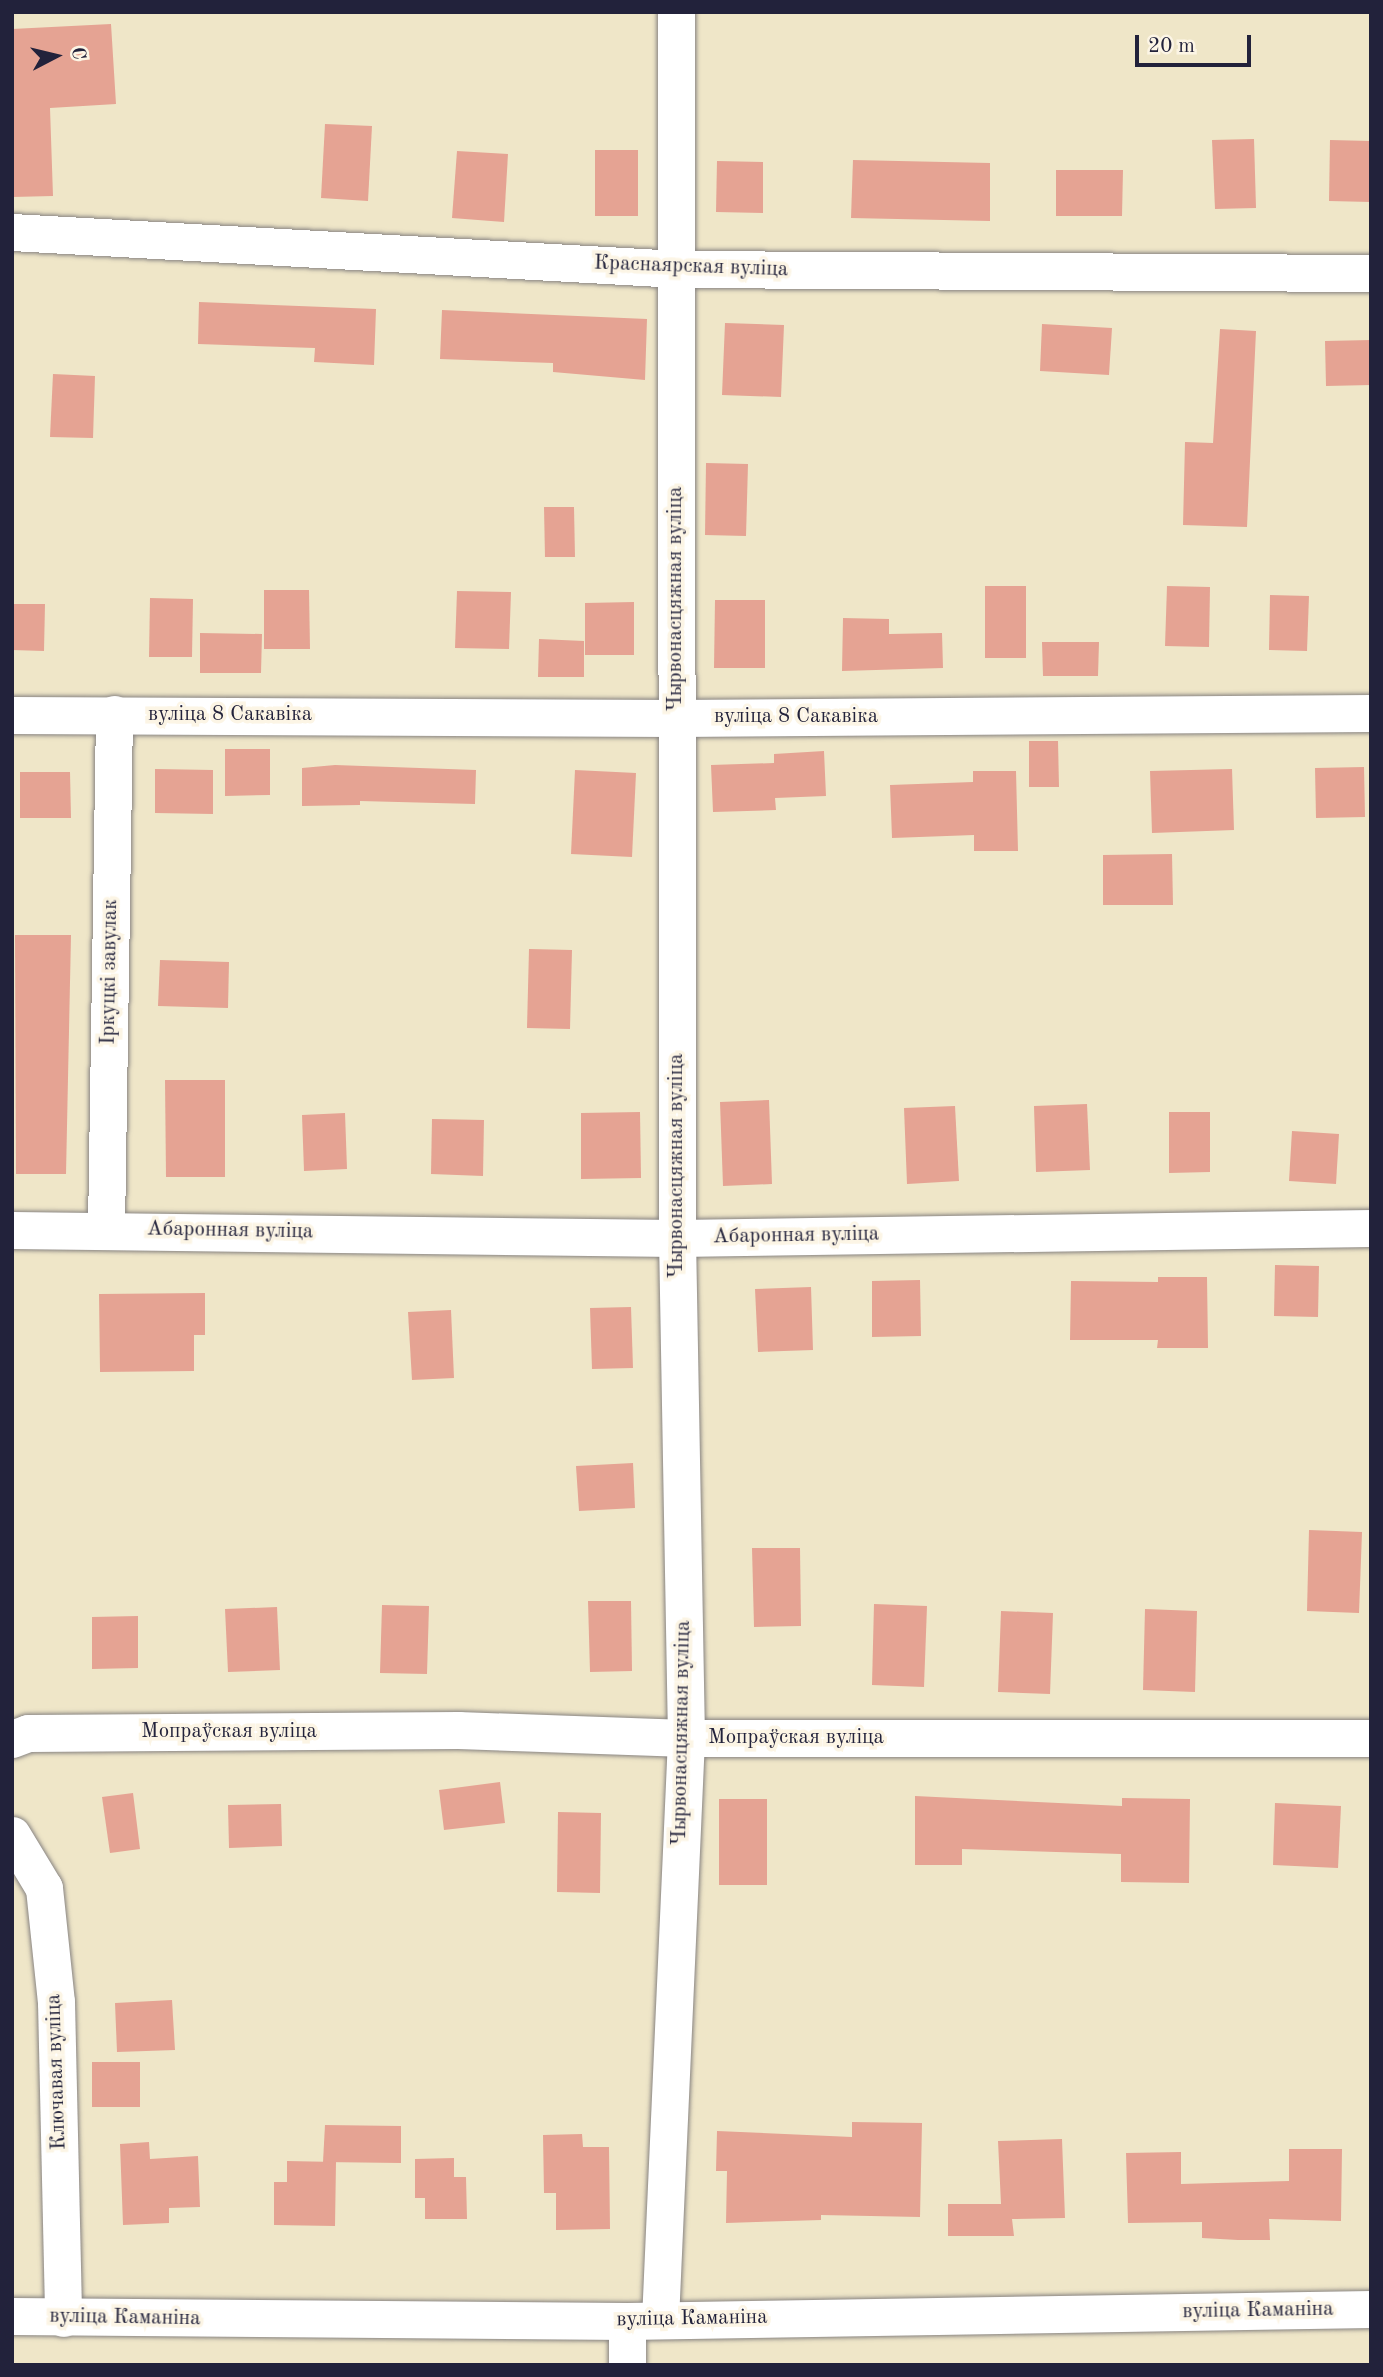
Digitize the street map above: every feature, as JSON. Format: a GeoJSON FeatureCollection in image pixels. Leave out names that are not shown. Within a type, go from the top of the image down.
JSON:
{"type":"FeatureCollection","features":[{"type":"Feature","properties":{"kind":"street","name":"Чырвонасцяжная вуліца"},"geometry":{"type":"LineString","coordinates":[[627,2365],[644,2320],[686,1738],[677,1238],[676,12]]}},
{"type":"Feature","properties":{"kind":"street","name":"Краснаярская вуліца"},"geometry":{"type":"LineString","coordinates":[[12,232],[677,270],[1371,273]]}},
{"type":"Feature","properties":{"kind":"street","name":"вуліца 8 Сакавіка"},"geometry":{"type":"LineString","coordinates":[[12,715],[676,718],[1371,713]]}},
{"type":"Feature","properties":{"kind":"street","name":"Іркуцкі завулак"},"geometry":{"type":"LineString","coordinates":[[106,1229],[114,715]]}},
{"type":"Feature","properties":{"kind":"street","name":"Абаронная вуліца"},"geometry":{"type":"LineString","coordinates":[[12,1230],[106,1229],[677,1238],[1371,1228]]}},
{"type":"Feature","properties":{"kind":"street","name":"Мопраўская вуліца"},"geometry":{"type":"LineString","coordinates":[[12,1739],[29,1733],[444,1730],[686,1738],[1371,1738]]}},
{"type":"Feature","properties":{"kind":"street","name":"Ключавая вуліца"},"geometry":{"type":"LineString","coordinates":[[12,1835],[44,1888],[56,2002],[63,2318]]}},
{"type":"Feature","properties":{"kind":"street","name":"вуліца Каманіна"},"geometry":{"type":"LineString","coordinates":[[12,2316],[644,2320],[1371,2309]]}},
{"type":"Feature","properties":{"kind":"building"},"geometry":{"type":"Polygon","coordinates":[[[111,24],[116,104],[50,108],[53,196],[12,197],[12,29],[111,24]]]}},
{"type":"Feature","properties":{"kind":"building"},"geometry":{"type":"Polygon","coordinates":[[[325,124],[372,126],[368,201],[321,198],[325,124]]]}},
{"type":"Feature","properties":{"kind":"building"},"geometry":{"type":"Polygon","coordinates":[[[1254,139],[1256,208],[1215,209],[1212,140],[1254,139]]]}},
{"type":"Feature","properties":{"kind":"building"},"geometry":{"type":"Polygon","coordinates":[[[1330,140],[1371,141],[1371,202],[1329,201],[1330,140]]]}},
{"type":"Feature","properties":{"kind":"building"},"geometry":{"type":"Polygon","coordinates":[[[595,150],[638,150],[638,216],[595,216],[595,150]]]}},
{"type":"Feature","properties":{"kind":"building"},"geometry":{"type":"Polygon","coordinates":[[[457,151],[508,154],[504,222],[452,218],[457,151]]]}},
{"type":"Feature","properties":{"kind":"building"},"geometry":{"type":"Polygon","coordinates":[[[853,160],[990,163],[990,221],[851,218],[853,160]]]}},
{"type":"Feature","properties":{"kind":"building"},"geometry":{"type":"Polygon","coordinates":[[[717,161],[763,162],[763,213],[716,212],[717,161]]]}},
{"type":"Feature","properties":{"kind":"building"},"geometry":{"type":"Polygon","coordinates":[[[1056,170],[1123,170],[1122,216],[1056,216],[1056,170]]]}},
{"type":"Feature","properties":{"kind":"building"},"geometry":{"type":"Polygon","coordinates":[[[199,302],[376,309],[374,365],[314,362],[315,348],[198,344],[199,302]]]}},
{"type":"Feature","properties":{"kind":"building"},"geometry":{"type":"Polygon","coordinates":[[[442,310],[647,319],[645,380],[553,372],[553,363],[440,359],[442,310]]]}},
{"type":"Feature","properties":{"kind":"building"},"geometry":{"type":"Polygon","coordinates":[[[725,323],[784,325],[781,397],[722,395],[725,323]]]}},
{"type":"Feature","properties":{"kind":"building"},"geometry":{"type":"Polygon","coordinates":[[[1042,324],[1112,328],[1109,375],[1040,371],[1042,324]]]}},
{"type":"Feature","properties":{"kind":"building"},"geometry":{"type":"Polygon","coordinates":[[[1220,329],[1256,331],[1247,527],[1183,525],[1185,442],[1213,443],[1220,329]]]}},
{"type":"Feature","properties":{"kind":"building"},"geometry":{"type":"Polygon","coordinates":[[[1371,340],[1371,385],[1326,386],[1325,341],[1371,340]]]}},
{"type":"Feature","properties":{"kind":"building"},"geometry":{"type":"Polygon","coordinates":[[[53,374],[95,376],[93,438],[50,437],[53,374]]]}},
{"type":"Feature","properties":{"kind":"building"},"geometry":{"type":"Polygon","coordinates":[[[706,463],[748,464],[746,536],[705,535],[706,463]]]}},
{"type":"Feature","properties":{"kind":"building"},"geometry":{"type":"Polygon","coordinates":[[[544,507],[574,507],[575,557],[545,557],[544,507]]]}},
{"type":"Feature","properties":{"kind":"building"},"geometry":{"type":"Polygon","coordinates":[[[985,586],[1026,586],[1026,658],[985,658],[985,586]]]}},
{"type":"Feature","properties":{"kind":"building"},"geometry":{"type":"Polygon","coordinates":[[[1167,586],[1210,587],[1209,647],[1165,646],[1167,586]]]}},
{"type":"Feature","properties":{"kind":"building"},"geometry":{"type":"Polygon","coordinates":[[[264,590],[309,590],[310,649],[264,649],[264,590]]]}},
{"type":"Feature","properties":{"kind":"building"},"geometry":{"type":"Polygon","coordinates":[[[457,591],[511,592],[509,649],[455,648],[457,591]]]}},
{"type":"Feature","properties":{"kind":"building"},"geometry":{"type":"Polygon","coordinates":[[[1270,595],[1309,596],[1307,651],[1269,650],[1270,595]]]}},
{"type":"Feature","properties":{"kind":"building"},"geometry":{"type":"Polygon","coordinates":[[[150,598],[193,599],[192,657],[149,657],[150,598]]]}},
{"type":"Feature","properties":{"kind":"building"},"geometry":{"type":"Polygon","coordinates":[[[715,600],[765,600],[765,668],[714,668],[715,600]]]}},
{"type":"Feature","properties":{"kind":"building"},"geometry":{"type":"Polygon","coordinates":[[[634,602],[634,655],[585,655],[585,603],[634,602]]]}},
{"type":"Feature","properties":{"kind":"building"},"geometry":{"type":"Polygon","coordinates":[[[12,604],[45,604],[44,651],[12,650],[12,604]]]}},
{"type":"Feature","properties":{"kind":"building"},"geometry":{"type":"Polygon","coordinates":[[[843,618],[889,619],[889,634],[942,633],[943,668],[842,671],[843,618]]]}},
{"type":"Feature","properties":{"kind":"building"},"geometry":{"type":"Polygon","coordinates":[[[200,633],[262,634],[261,673],[200,673],[200,633]]]}},
{"type":"Feature","properties":{"kind":"building"},"geometry":{"type":"Polygon","coordinates":[[[539,639],[584,641],[584,677],[538,677],[539,639]]]}},
{"type":"Feature","properties":{"kind":"building"},"geometry":{"type":"Polygon","coordinates":[[[1042,642],[1099,642],[1098,676],[1043,676],[1042,642]]]}},
{"type":"Feature","properties":{"kind":"building"},"geometry":{"type":"Polygon","coordinates":[[[1029,741],[1058,741],[1059,787],[1029,787],[1029,741]]]}},
{"type":"Feature","properties":{"kind":"building"},"geometry":{"type":"Polygon","coordinates":[[[225,749],[270,749],[270,795],[225,796],[225,749]]]}},
{"type":"Feature","properties":{"kind":"building"},"geometry":{"type":"Polygon","coordinates":[[[824,751],[826,796],[775,798],[776,810],[713,812],[711,765],[774,763],[774,754],[824,751]]]}},
{"type":"Feature","properties":{"kind":"building"},"geometry":{"type":"Polygon","coordinates":[[[335,765],[476,770],[475,804],[360,801],[360,805],[302,806],[302,768],[335,765]]]}},
{"type":"Feature","properties":{"kind":"building"},"geometry":{"type":"Polygon","coordinates":[[[1364,767],[1365,817],[1316,818],[1315,768],[1364,767]]]}},
{"type":"Feature","properties":{"kind":"building"},"geometry":{"type":"Polygon","coordinates":[[[155,769],[213,770],[213,814],[155,813],[155,769]]]}},
{"type":"Feature","properties":{"kind":"building"},"geometry":{"type":"Polygon","coordinates":[[[1232,769],[1234,830],[1152,833],[1150,771],[1232,769]]]}},
{"type":"Feature","properties":{"kind":"building"},"geometry":{"type":"Polygon","coordinates":[[[575,770],[636,773],[632,857],[571,854],[575,770]]]}},
{"type":"Feature","properties":{"kind":"building"},"geometry":{"type":"Polygon","coordinates":[[[973,771],[1016,771],[1018,851],[974,851],[974,835],[892,838],[890,785],[973,782],[973,771]]]}},
{"type":"Feature","properties":{"kind":"building"},"geometry":{"type":"Polygon","coordinates":[[[20,772],[70,772],[71,818],[20,818],[20,772]]]}},
{"type":"Feature","properties":{"kind":"building"},"geometry":{"type":"Polygon","coordinates":[[[1172,854],[1173,905],[1103,905],[1103,855],[1172,854]]]}},
{"type":"Feature","properties":{"kind":"building"},"geometry":{"type":"Polygon","coordinates":[[[15,935],[71,935],[66,1174],[16,1174],[15,935]]]}},
{"type":"Feature","properties":{"kind":"building"},"geometry":{"type":"Polygon","coordinates":[[[529,949],[572,950],[570,1029],[527,1028],[529,949]]]}},
{"type":"Feature","properties":{"kind":"building"},"geometry":{"type":"Polygon","coordinates":[[[160,960],[229,962],[228,1008],[158,1006],[160,960]]]}},
{"type":"Feature","properties":{"kind":"building"},"geometry":{"type":"Polygon","coordinates":[[[165,1080],[225,1080],[225,1177],[166,1177],[165,1080]]]}},
{"type":"Feature","properties":{"kind":"building"},"geometry":{"type":"Polygon","coordinates":[[[769,1100],[772,1184],[723,1186],[720,1102],[769,1100]]]}},
{"type":"Feature","properties":{"kind":"building"},"geometry":{"type":"Polygon","coordinates":[[[1087,1104],[1090,1170],[1036,1172],[1034,1106],[1087,1104]]]}},
{"type":"Feature","properties":{"kind":"building"},"geometry":{"type":"Polygon","coordinates":[[[955,1106],[959,1181],[907,1184],[904,1108],[955,1106]]]}},
{"type":"Feature","properties":{"kind":"building"},"geometry":{"type":"Polygon","coordinates":[[[640,1112],[641,1178],[581,1179],[581,1113],[640,1112]]]}},
{"type":"Feature","properties":{"kind":"building"},"geometry":{"type":"Polygon","coordinates":[[[1169,1112],[1210,1112],[1210,1172],[1169,1173],[1169,1112]]]}},
{"type":"Feature","properties":{"kind":"building"},"geometry":{"type":"Polygon","coordinates":[[[345,1113],[347,1169],[304,1171],[302,1115],[345,1113]]]}},
{"type":"Feature","properties":{"kind":"building"},"geometry":{"type":"Polygon","coordinates":[[[432,1119],[484,1120],[483,1176],[431,1174],[432,1119]]]}},
{"type":"Feature","properties":{"kind":"building"},"geometry":{"type":"Polygon","coordinates":[[[1292,1131],[1339,1134],[1336,1184],[1289,1181],[1292,1131]]]}},
{"type":"Feature","properties":{"kind":"building"},"geometry":{"type":"Polygon","coordinates":[[[1275,1265],[1319,1266],[1318,1317],[1274,1316],[1275,1265]]]}},
{"type":"Feature","properties":{"kind":"building"},"geometry":{"type":"Polygon","coordinates":[[[1158,1277],[1207,1277],[1208,1348],[1157,1348],[1158,1340],[1070,1340],[1071,1281],[1158,1282],[1158,1277]]]}},
{"type":"Feature","properties":{"kind":"building"},"geometry":{"type":"Polygon","coordinates":[[[920,1280],[921,1336],[872,1337],[872,1281],[920,1280]]]}},
{"type":"Feature","properties":{"kind":"building"},"geometry":{"type":"Polygon","coordinates":[[[811,1287],[813,1350],[758,1352],[755,1289],[811,1287]]]}},
{"type":"Feature","properties":{"kind":"building"},"geometry":{"type":"Polygon","coordinates":[[[205,1293],[205,1335],[194,1335],[194,1371],[100,1372],[99,1294],[205,1293]]]}},
{"type":"Feature","properties":{"kind":"building"},"geometry":{"type":"Polygon","coordinates":[[[631,1307],[633,1368],[592,1369],[590,1308],[631,1307]]]}},
{"type":"Feature","properties":{"kind":"building"},"geometry":{"type":"Polygon","coordinates":[[[451,1310],[454,1378],[412,1380],[408,1312],[451,1310]]]}},
{"type":"Feature","properties":{"kind":"building"},"geometry":{"type":"Polygon","coordinates":[[[633,1463],[635,1508],[579,1511],[576,1466],[633,1463]]]}},
{"type":"Feature","properties":{"kind":"building"},"geometry":{"type":"Polygon","coordinates":[[[1309,1530],[1362,1532],[1359,1613],[1307,1611],[1309,1530]]]}},
{"type":"Feature","properties":{"kind":"building"},"geometry":{"type":"Polygon","coordinates":[[[752,1548],[800,1548],[801,1626],[754,1627],[752,1548]]]}},
{"type":"Feature","properties":{"kind":"building"},"geometry":{"type":"Polygon","coordinates":[[[588,1601],[631,1601],[632,1671],[590,1672],[588,1601]]]}},
{"type":"Feature","properties":{"kind":"building"},"geometry":{"type":"Polygon","coordinates":[[[874,1604],[927,1606],[924,1687],[872,1685],[874,1604]]]}},
{"type":"Feature","properties":{"kind":"building"},"geometry":{"type":"Polygon","coordinates":[[[382,1605],[429,1606],[427,1674],[380,1673],[382,1605]]]}},
{"type":"Feature","properties":{"kind":"building"},"geometry":{"type":"Polygon","coordinates":[[[277,1607],[280,1670],[228,1672],[225,1609],[277,1607]]]}},
{"type":"Feature","properties":{"kind":"building"},"geometry":{"type":"Polygon","coordinates":[[[1145,1609],[1197,1611],[1195,1692],[1143,1690],[1145,1609]]]}},
{"type":"Feature","properties":{"kind":"building"},"geometry":{"type":"Polygon","coordinates":[[[1001,1611],[1053,1613],[1050,1694],[998,1692],[1001,1611]]]}},
{"type":"Feature","properties":{"kind":"building"},"geometry":{"type":"Polygon","coordinates":[[[138,1616],[138,1668],[92,1669],[92,1617],[138,1616]]]}},
{"type":"Feature","properties":{"kind":"building"},"geometry":{"type":"Polygon","coordinates":[[[500,1782],[505,1823],[444,1830],[439,1790],[500,1782]]]}},
{"type":"Feature","properties":{"kind":"building"},"geometry":{"type":"Polygon","coordinates":[[[133,1793],[140,1849],[110,1853],[102,1797],[133,1793]]]}},
{"type":"Feature","properties":{"kind":"building"},"geometry":{"type":"Polygon","coordinates":[[[915,1796],[1122,1806],[1122,1798],[1190,1799],[1189,1883],[1121,1882],[1121,1854],[962,1849],[962,1865],[915,1865],[915,1796]]]}},
{"type":"Feature","properties":{"kind":"building"},"geometry":{"type":"Polygon","coordinates":[[[719,1799],[767,1799],[767,1885],[719,1885],[719,1799]]]}},
{"type":"Feature","properties":{"kind":"building"},"geometry":{"type":"Polygon","coordinates":[[[1275,1803],[1341,1806],[1338,1868],[1273,1865],[1275,1803]]]}},
{"type":"Feature","properties":{"kind":"building"},"geometry":{"type":"Polygon","coordinates":[[[281,1804],[282,1846],[229,1848],[228,1805],[281,1804]]]}},
{"type":"Feature","properties":{"kind":"building"},"geometry":{"type":"Polygon","coordinates":[[[558,1812],[601,1813],[600,1893],[557,1892],[558,1812]]]}},
{"type":"Feature","properties":{"kind":"building"},"geometry":{"type":"Polygon","coordinates":[[[172,2000],[175,2050],[117,2052],[115,2003],[172,2000]]]}},
{"type":"Feature","properties":{"kind":"building"},"geometry":{"type":"Polygon","coordinates":[[[92,2062],[140,2062],[140,2107],[92,2107],[92,2062]]]}},
{"type":"Feature","properties":{"kind":"building"},"geometry":{"type":"Polygon","coordinates":[[[852,2122],[922,2123],[920,2217],[821,2215],[821,2220],[726,2223],[727,2171],[716,2171],[717,2131],[852,2137],[852,2122]]]}},
{"type":"Feature","properties":{"kind":"building"},"geometry":{"type":"Polygon","coordinates":[[[325,2125],[401,2126],[401,2163],[323,2162],[325,2125]]]}},
{"type":"Feature","properties":{"kind":"building"},"geometry":{"type":"Polygon","coordinates":[[[582,2134],[583,2147],[609,2147],[610,2229],[556,2230],[556,2193],[544,2193],[543,2135],[582,2134]]]}},
{"type":"Feature","properties":{"kind":"building"},"geometry":{"type":"Polygon","coordinates":[[[1062,2139],[1065,2218],[1012,2219],[1014,2236],[948,2236],[948,2204],[1001,2204],[998,2141],[1062,2139]]]}},
{"type":"Feature","properties":{"kind":"building"},"geometry":{"type":"Polygon","coordinates":[[[149,2142],[150,2159],[198,2156],[200,2207],[169,2208],[169,2223],[123,2225],[120,2144],[149,2142]]]}},
{"type":"Feature","properties":{"kind":"building"},"geometry":{"type":"Polygon","coordinates":[[[1289,2149],[1342,2149],[1341,2221],[1269,2219],[1270,2240],[1202,2238],[1202,2222],[1128,2223],[1126,2153],[1181,2152],[1181,2184],[1289,2181],[1289,2149]]]}},
{"type":"Feature","properties":{"kind":"building"},"geometry":{"type":"Polygon","coordinates":[[[454,2158],[454,2177],[466,2177],[467,2219],[425,2219],[425,2198],[415,2198],[415,2159],[454,2158]]]}},
{"type":"Feature","properties":{"kind":"building"},"geometry":{"type":"Polygon","coordinates":[[[287,2161],[336,2162],[335,2226],[274,2225],[274,2182],[287,2182],[287,2161]]]}}]}
